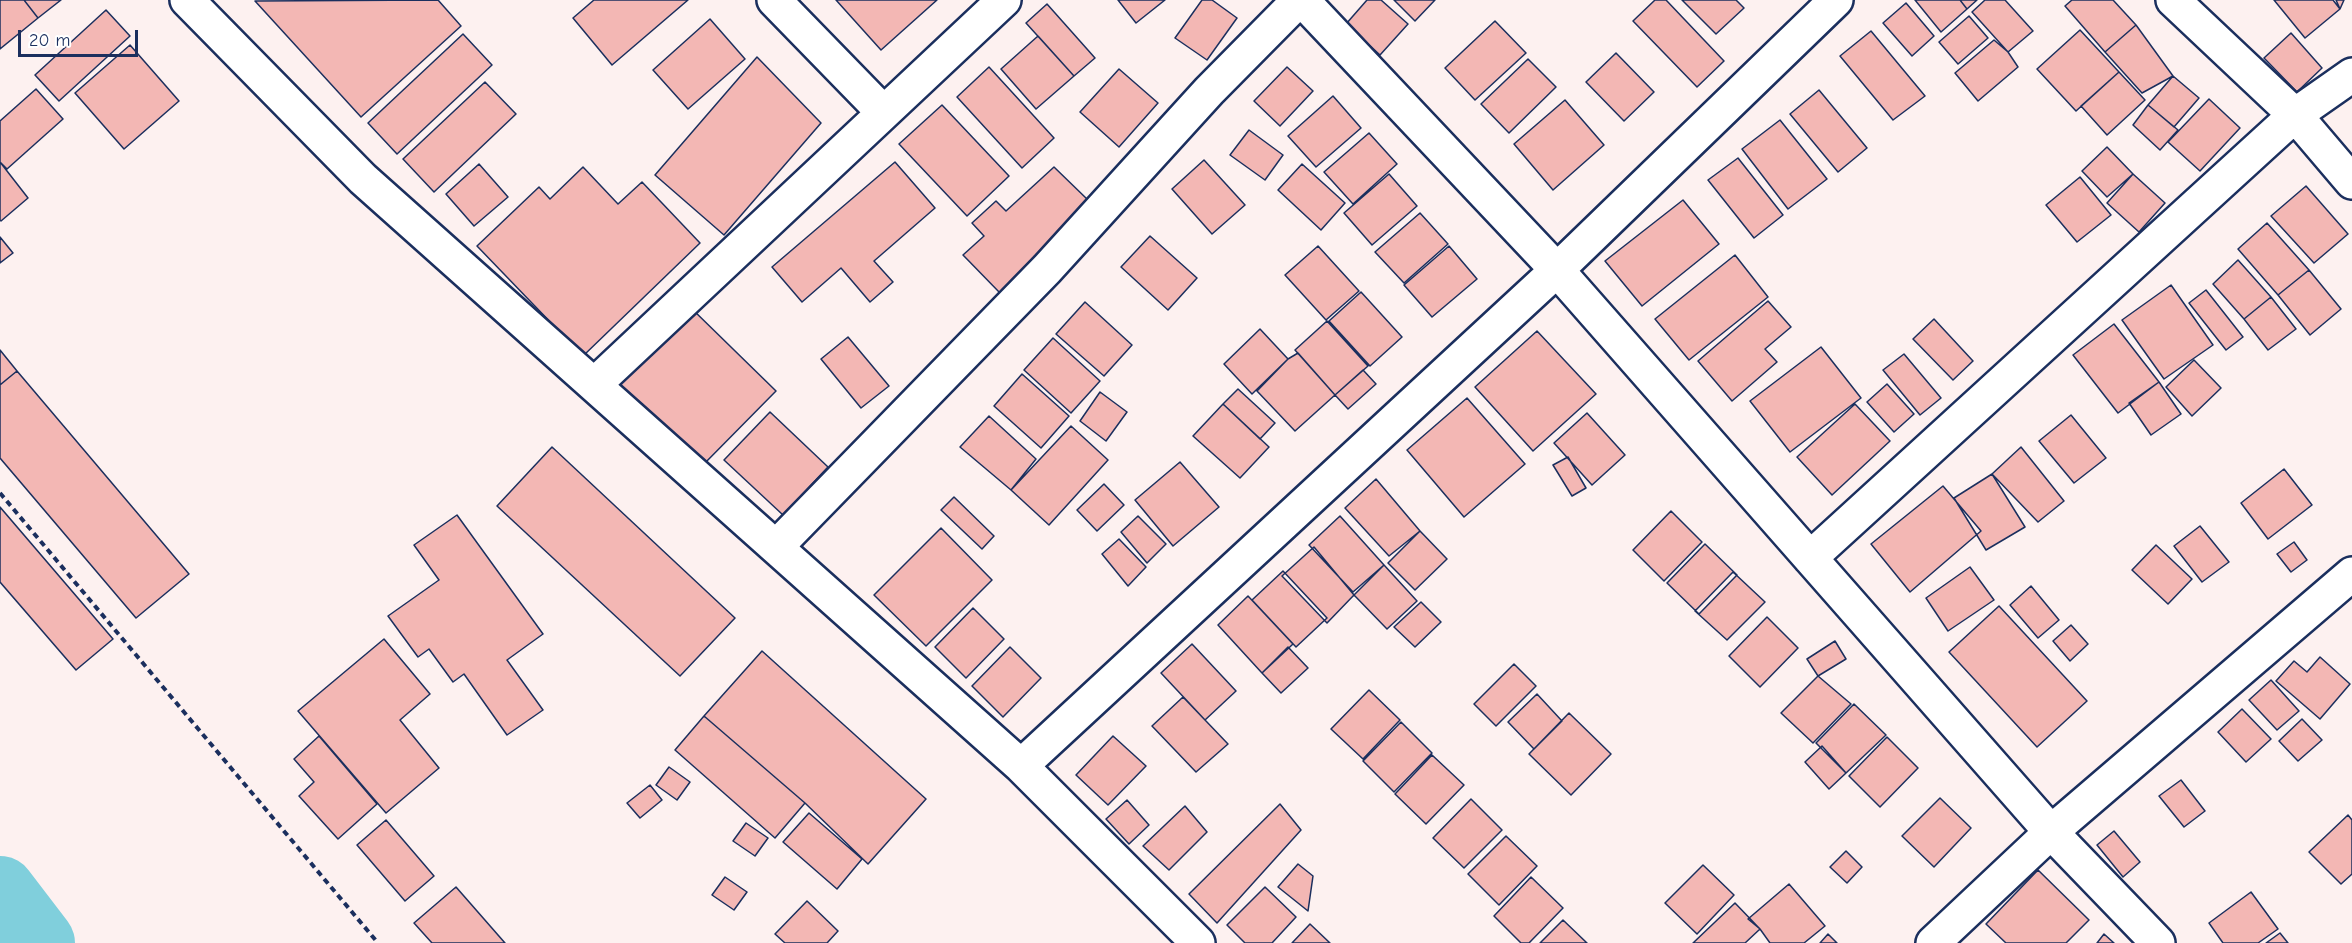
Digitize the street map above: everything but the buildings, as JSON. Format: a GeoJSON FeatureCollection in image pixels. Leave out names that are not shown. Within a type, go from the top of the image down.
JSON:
{"type":"FeatureCollection","features":[{"type":"Feature","properties":{"kind":"street"},"geometry":{"type":"LineString","coordinates":[[187,0],[363,179],[1021,766],[1198,943]]}},
{"type":"Feature","properties":{"kind":"street"},"geometry":{"type":"LineString","coordinates":[[774,0],[883,112]]}},
{"type":"Feature","properties":{"kind":"street"},"geometry":{"type":"LineString","coordinates":[[594,385],[1004,0]]}},
{"type":"Feature","properties":{"kind":"street"},"geometry":{"type":"LineString","coordinates":[[776,547],[1047,269],[1209,91],[1301,0],[1557,270],[2051,832],[2158,943]]}},
{"type":"Feature","properties":{"kind":"street"},"geometry":{"type":"LineString","coordinates":[[1021,766],[1557,270],[1836,0]]}},
{"type":"Feature","properties":{"kind":"street"},"geometry":{"type":"LineString","coordinates":[[2173,0],[2295,115],[2352,182]]}},
{"type":"Feature","properties":{"kind":"street"},"geometry":{"type":"LineString","coordinates":[[1810,558],[2295,115],[2352,75]]}},
{"type":"Feature","properties":{"kind":"street"},"geometry":{"type":"LineString","coordinates":[[1933,943],[2051,832],[2352,574]]}},
{"type":"Feature","properties":{"kind":"path"},"geometry":{"type":"LineString","coordinates":[[0,493],[378,943]]}},
{"type":"Feature","properties":{"kind":"waterway"},"geometry":{"type":"LineString","coordinates":[[0,892],[39,943]]}}]}
